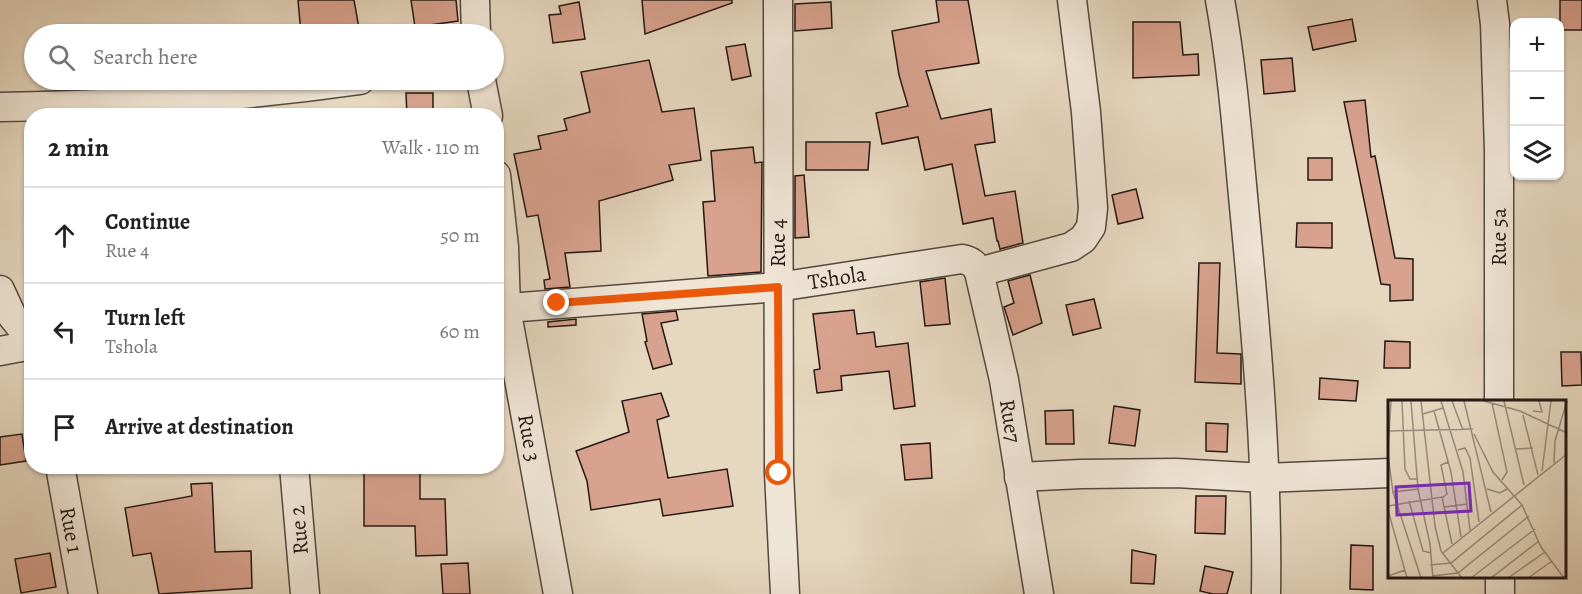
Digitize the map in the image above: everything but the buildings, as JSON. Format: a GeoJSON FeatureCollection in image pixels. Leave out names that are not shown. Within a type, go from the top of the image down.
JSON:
{"type":"FeatureCollection","features":[{"type":"Feature","properties":{"kind":"street"},"geometry":{"type":"LineString","coordinates":[[475,0],[476,24]]}},
{"type":"Feature","properties":{"kind":"street","name":"Rue 4"},"geometry":{"type":"LineString","coordinates":[[778,0],[779,473],[785,594]]}},
{"type":"Feature","properties":{"kind":"street","name":"Tshola"},"geometry":{"type":"LineString","coordinates":[[504,308],[778,287],[971,265],[1071,247],[1083,239],[1091,226],[1093,208],[1086,112],[1072,0]]}},
{"type":"Feature","properties":{"kind":"street"},"geometry":{"type":"LineString","coordinates":[[1220,0],[1231,74],[1258,352],[1265,478],[1266,594]]}},
{"type":"Feature","properties":{"kind":"street","name":"Rue 5a"},"geometry":{"type":"LineString","coordinates":[[1492,0],[1496,35],[1499,151],[1499,400]]}},
{"type":"Feature","properties":{"kind":"street"},"geometry":{"type":"LineString","coordinates":[[0,106],[81,106],[280,90]]}},
{"type":"Feature","properties":{"kind":"street"},"geometry":{"type":"LineString","coordinates":[[483,90],[486,108]]}},
{"type":"Feature","properties":{"kind":"street","name":"Rue7"},"geometry":{"type":"LineString","coordinates":[[971,265],[1004,380],[1039,594]]}},
{"type":"Feature","properties":{"kind":"street"},"geometry":{"type":"LineString","coordinates":[[0,290],[12,316],[24,332]]}},
{"type":"Feature","properties":{"kind":"street","name":"Rue 3"},"geometry":{"type":"LineString","coordinates":[[504,323],[558,594]]}},
{"type":"Feature","properties":{"kind":"street"},"geometry":{"type":"LineString","coordinates":[[0,351],[24,345]]}},
{"type":"Feature","properties":{"kind":"street"},"geometry":{"type":"LineString","coordinates":[[1019,477],[1176,473],[1265,478],[1388,473]]}},
{"type":"Feature","properties":{"kind":"street","name":"Rue 1"},"geometry":{"type":"LineString","coordinates":[[61,474],[83,594]]}},
{"type":"Feature","properties":{"kind":"street","name":"Rue 2"},"geometry":{"type":"LineString","coordinates":[[295,474],[305,594]]}},
{"type":"Feature","properties":{"kind":"route"},"geometry":{"type":"LineString","coordinates":[[557,303],[778,287],[779,473]]}}]}
